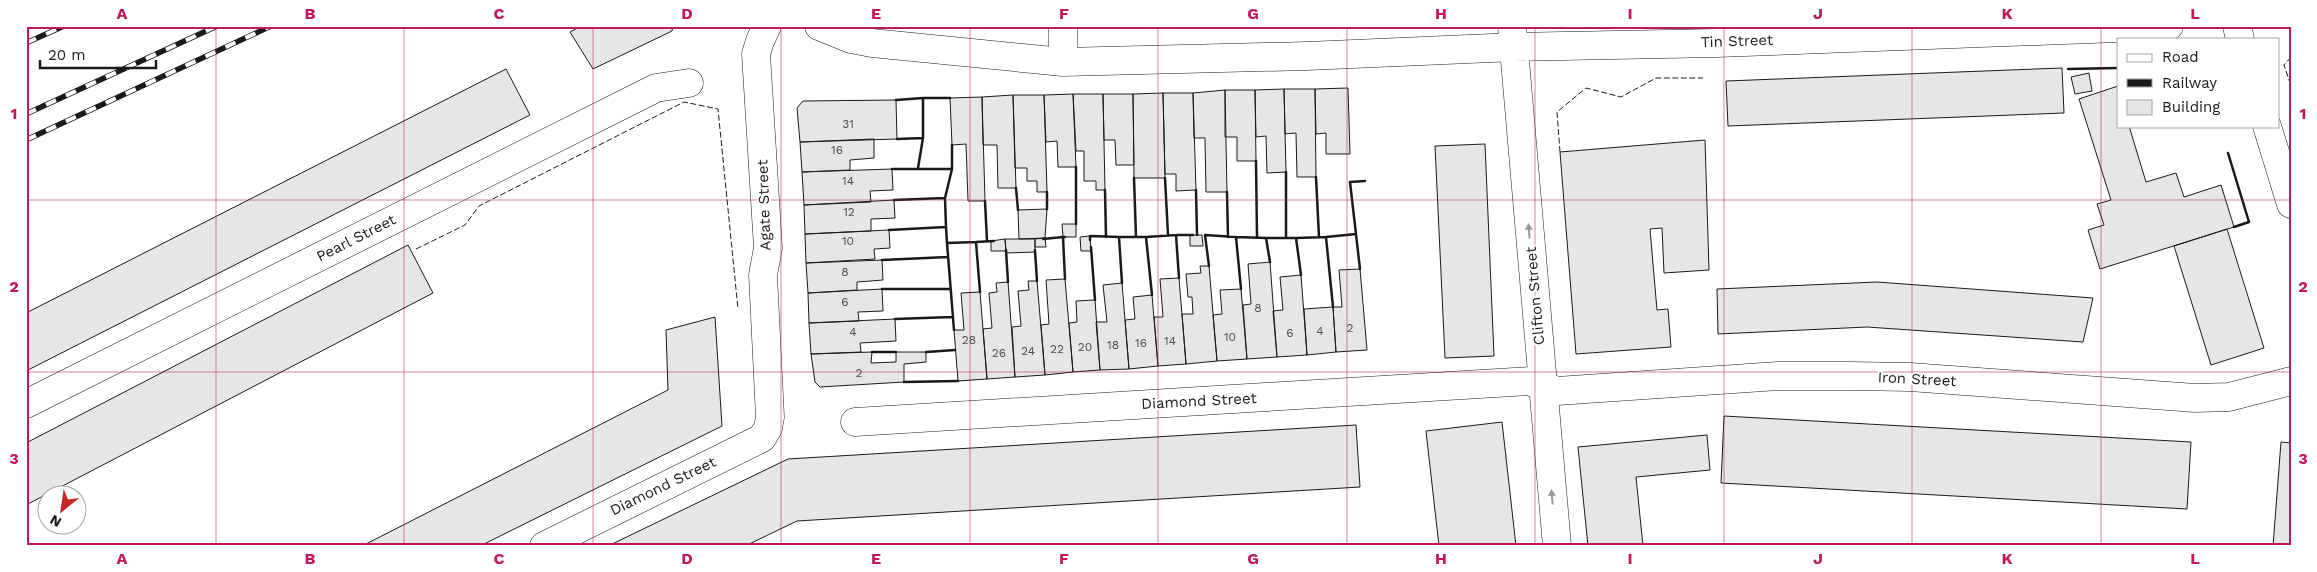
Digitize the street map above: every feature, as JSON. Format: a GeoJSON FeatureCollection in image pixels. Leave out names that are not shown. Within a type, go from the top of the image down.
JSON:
{"type":"FeatureCollection","features":[{"type":"Feature","properties":{"kind":"street","name":"Agate Street"},"geometry":{"type":"LineString","coordinates":[[767,26],[756,54],[768,248],[763,276],[770,417]]}},
{"type":"Feature","properties":{"kind":"street","name":"Tin Street"},"geometry":{"type":"LineString","coordinates":[[819,26],[851,39],[872,43],[1063,62],[1307,56],[1514,36],[1717,42],[1864,31],[2169,26]]}},
{"type":"Feature","properties":{"kind":"street"},"geometry":{"type":"LineString","coordinates":[[1063,26],[1063,62]]}},
{"type":"Feature","properties":{"kind":"street","name":"Clifton Street"},"geometry":{"type":"LineString","coordinates":[[1514,36],[1557,546]]}},
{"type":"Feature","properties":{"kind":"street","name":"Pearl Street"},"geometry":{"type":"LineString","coordinates":[[26,404],[656,88],[689,83]]}},
{"type":"Feature","properties":{"kind":"street"},"geometry":{"type":"LineString","coordinates":[[2268,128],[2291,204]]}},
{"type":"Feature","properties":{"kind":"street","name":"Iron Street"},"geometry":{"type":"LineString","coordinates":[[1543,386],[1557,391],[1778,376],[1860,376],[1910,377],[2195,398],[2229,397],[2291,381]]}},
{"type":"Feature","properties":{"kind":"street","name":"Diamond Street"},"geometry":{"type":"LineString","coordinates":[[855,422],[1529,381],[1543,386]]}},
{"type":"Feature","properties":{"kind":"street","name":"Diamond Street"},"geometry":{"type":"LineString","coordinates":[[544,546],[762,438],[768,428],[770,417]]}},
{"type":"Feature","properties":{"kind":"building"},"geometry":{"type":"Polygon","coordinates":[[[581,26],[673,26],[672,31],[593,69],[570,32],[581,26]]]}},
{"type":"Feature","properties":{"kind":"building"},"geometry":{"type":"Polygon","coordinates":[[[2062,68],[2064,113],[1728,126],[1726,81],[2062,68]]]}},
{"type":"Feature","properties":{"kind":"building"},"geometry":{"type":"Polygon","coordinates":[[[506,69],[530,115],[26,371],[26,313],[506,69]]]}},
{"type":"Feature","properties":{"kind":"building"},"geometry":{"type":"Polygon","coordinates":[[[2089,73],[2092,91],[2075,94],[2071,77],[2089,73]]]}},
{"type":"Feature","properties":{"kind":"building"},"geometry":{"type":"Polygon","coordinates":[[[2117,86],[2117,128],[2130,128],[2146,182],[2176,173],[2184,197],[2221,185],[2234,227],[2100,269],[2088,230],[2104,225],[2097,204],[2111,200],[2079,99],[2117,86]]]}},
{"type":"Feature","properties":{"kind":"building"},"geometry":{"type":"Polygon","coordinates":[[[1348,88],[1350,154],[1326,154],[1326,133],[1316,134],[1315,89],[1348,88]]]}},
{"type":"Feature","properties":{"kind":"building"},"geometry":{"type":"Polygon","coordinates":[[[1284,89],[1286,172],[1267,173],[1266,136],[1256,137],[1255,90],[1284,89]]]}},
{"type":"Feature","properties":{"kind":"building"},"geometry":{"type":"Polygon","coordinates":[[[1284,89],[1315,89],[1316,177],[1297,177],[1296,133],[1285,134],[1284,89]]]}},
{"type":"Feature","properties":{"kind":"building"},"geometry":{"type":"Polygon","coordinates":[[[1225,90],[1227,192],[1206,192],[1205,138],[1194,138],[1193,93],[1225,90]]]}},
{"type":"Feature","properties":{"kind":"building"},"geometry":{"type":"Polygon","coordinates":[[[1225,90],[1255,90],[1256,161],[1237,161],[1237,137],[1225,137],[1225,90]]]}},
{"type":"Feature","properties":{"kind":"building"},"geometry":{"type":"Polygon","coordinates":[[[1163,93],[1165,178],[1134,178],[1133,94],[1163,93]]]}},
{"type":"Feature","properties":{"kind":"building"},"geometry":{"type":"Polygon","coordinates":[[[1163,93],[1193,93],[1196,190],[1176,191],[1176,174],[1165,174],[1163,93]]]}},
{"type":"Feature","properties":{"kind":"building"},"geometry":{"type":"Polygon","coordinates":[[[1073,94],[1103,94],[1105,190],[1096,190],[1096,181],[1084,181],[1084,151],[1076,151],[1073,94]]]}},
{"type":"Feature","properties":{"kind":"building"},"geometry":{"type":"Polygon","coordinates":[[[1073,94],[1076,167],[1058,167],[1057,141],[1046,142],[1044,95],[1073,94]]]}},
{"type":"Feature","properties":{"kind":"building"},"geometry":{"type":"Polygon","coordinates":[[[1103,94],[1133,94],[1134,165],[1116,165],[1115,140],[1104,140],[1103,94]]]}},
{"type":"Feature","properties":{"kind":"building"},"geometry":{"type":"Polygon","coordinates":[[[1013,95],[1016,188],[998,188],[997,145],[983,145],[982,97],[1013,95]]]}},
{"type":"Feature","properties":{"kind":"building"},"geometry":{"type":"Polygon","coordinates":[[[1013,95],[1044,95],[1047,192],[1037,192],[1037,181],[1027,181],[1027,168],[1015,168],[1013,95]]]}},
{"type":"Feature","properties":{"kind":"building"},"geometry":{"type":"Polygon","coordinates":[[[982,97],[985,201],[968,201],[966,144],[952,145],[950,98],[982,97]]]}},
{"type":"Feature","properties":{"kind":"building"},"geometry":{"type":"Polygon","coordinates":[[[896,100],[897,139],[800,142],[797,108],[803,101],[896,100]]]}},
{"type":"Feature","properties":{"kind":"building"},"geometry":{"type":"Polygon","coordinates":[[[874,139],[874,158],[850,160],[850,170],[802,172],[800,142],[874,139]]]}},
{"type":"Feature","properties":{"kind":"building"},"geometry":{"type":"Polygon","coordinates":[[[1705,140],[1709,270],[1664,273],[1662,228],[1650,229],[1657,310],[1668,309],[1671,347],[1576,354],[1560,152],[1705,140]]]}},
{"type":"Feature","properties":{"kind":"building"},"geometry":{"type":"Polygon","coordinates":[[[1485,144],[1494,356],[1445,358],[1435,146],[1485,144]]]}},
{"type":"Feature","properties":{"kind":"building"},"geometry":{"type":"Polygon","coordinates":[[[892,169],[893,190],[870,191],[871,202],[804,205],[802,172],[892,169]]]}},
{"type":"Feature","properties":{"kind":"building"},"geometry":{"type":"Polygon","coordinates":[[[894,200],[895,218],[871,219],[871,231],[805,234],[804,205],[894,200]]]}},
{"type":"Feature","properties":{"kind":"building"},"geometry":{"type":"Polygon","coordinates":[[[1047,209],[1045,238],[1019,239],[1018,210],[1047,209]]]}},
{"type":"Feature","properties":{"kind":"building"},"geometry":{"type":"Polygon","coordinates":[[[1062,224],[1076,224],[1076,237],[1063,237],[1062,224]]]}},
{"type":"Feature","properties":{"kind":"building"},"geometry":{"type":"Polygon","coordinates":[[[2227,229],[2264,348],[2211,365],[2174,246],[2227,229]]]}},
{"type":"Feature","properties":{"kind":"building"},"geometry":{"type":"Polygon","coordinates":[[[889,230],[890,248],[874,249],[875,259],[806,263],[805,234],[889,230]]]}},
{"type":"Feature","properties":{"kind":"building"},"geometry":{"type":"Polygon","coordinates":[[[1190,235],[1202,235],[1203,246],[1190,246],[1190,235]]]}},
{"type":"Feature","properties":{"kind":"building"},"geometry":{"type":"Polygon","coordinates":[[[1090,236],[1091,251],[1081,251],[1080,237],[1090,236]]]}},
{"type":"Feature","properties":{"kind":"building"},"geometry":{"type":"Polygon","coordinates":[[[1045,238],[1046,247],[1035,247],[1035,239],[1045,238]]]}},
{"type":"Feature","properties":{"kind":"building"},"geometry":{"type":"Polygon","coordinates":[[[1005,239],[1006,251],[991,251],[991,241],[1005,239]]]}},
{"type":"Feature","properties":{"kind":"building"},"geometry":{"type":"Polygon","coordinates":[[[1005,239],[1035,239],[1035,252],[1006,253],[1005,239]]]}},
{"type":"Feature","properties":{"kind":"building"},"geometry":{"type":"Polygon","coordinates":[[[408,245],[433,293],[66,484],[38,484],[38,499],[26,505],[26,443],[408,245]]]}},
{"type":"Feature","properties":{"kind":"building"},"geometry":{"type":"Polygon","coordinates":[[[882,260],[883,280],[857,282],[857,290],[808,293],[806,263],[882,260]]]}},
{"type":"Feature","properties":{"kind":"building"},"geometry":{"type":"Polygon","coordinates":[[[1270,262],[1277,357],[1247,359],[1243,305],[1251,304],[1248,264],[1270,262]]]}},
{"type":"Feature","properties":{"kind":"building"},"geometry":{"type":"Polygon","coordinates":[[[1200,266],[1209,266],[1217,361],[1186,364],[1182,314],[1193,314],[1192,297],[1188,297],[1186,274],[1201,273],[1200,266]]]}},
{"type":"Feature","properties":{"kind":"building"},"geometry":{"type":"Polygon","coordinates":[[[1360,269],[1367,350],[1336,352],[1333,307],[1342,307],[1339,270],[1360,269]]]}},
{"type":"Feature","properties":{"kind":"building"},"geometry":{"type":"Polygon","coordinates":[[[1301,275],[1307,355],[1277,357],[1273,311],[1283,310],[1280,277],[1301,275]]]}},
{"type":"Feature","properties":{"kind":"building"},"geometry":{"type":"Polygon","coordinates":[[[1179,278],[1186,364],[1158,366],[1154,317],[1163,317],[1160,279],[1179,278]]]}},
{"type":"Feature","properties":{"kind":"building"},"geometry":{"type":"Polygon","coordinates":[[[1065,279],[1073,372],[1045,375],[1041,325],[1049,324],[1046,280],[1065,279]]]}},
{"type":"Feature","properties":{"kind":"building"},"geometry":{"type":"Polygon","coordinates":[[[1028,281],[1037,281],[1045,375],[1015,377],[1012,327],[1021,326],[1018,291],[1029,290],[1028,281]]]}},
{"type":"Feature","properties":{"kind":"building"},"geometry":{"type":"Polygon","coordinates":[[[1008,282],[1015,377],[987,379],[983,329],[992,328],[989,293],[997,292],[996,283],[1008,282]]]}},
{"type":"Feature","properties":{"kind":"building"},"geometry":{"type":"Polygon","coordinates":[[[1877,282],[2093,298],[2083,342],[1867,327],[1718,334],[1717,289],[1877,282]]]}},
{"type":"Feature","properties":{"kind":"building"},"geometry":{"type":"Polygon","coordinates":[[[1122,283],[1129,369],[1100,370],[1096,322],[1107,322],[1103,285],[1122,283]]]}},
{"type":"Feature","properties":{"kind":"building"},"geometry":{"type":"Polygon","coordinates":[[[882,289],[883,311],[858,312],[859,321],[809,323],[808,293],[882,289]]]}},
{"type":"Feature","properties":{"kind":"building"},"geometry":{"type":"Polygon","coordinates":[[[1241,289],[1247,359],[1217,361],[1213,315],[1222,314],[1220,290],[1241,289]]]}},
{"type":"Feature","properties":{"kind":"building"},"geometry":{"type":"Polygon","coordinates":[[[980,292],[987,379],[958,381],[954,330],[964,330],[961,293],[980,292]]]}},
{"type":"Feature","properties":{"kind":"building"},"geometry":{"type":"Polygon","coordinates":[[[1152,295],[1158,366],[1129,369],[1125,320],[1135,319],[1133,297],[1152,295]]]}},
{"type":"Feature","properties":{"kind":"building"},"geometry":{"type":"Polygon","coordinates":[[[1095,300],[1100,370],[1073,372],[1069,323],[1077,322],[1076,301],[1095,300]]]}},
{"type":"Feature","properties":{"kind":"building"},"geometry":{"type":"Polygon","coordinates":[[[1333,307],[1336,352],[1307,355],[1304,309],[1333,307]]]}},
{"type":"Feature","properties":{"kind":"building"},"geometry":{"type":"Polygon","coordinates":[[[715,317],[722,426],[480,546],[362,546],[668,390],[666,330],[715,317]]]}},
{"type":"Feature","properties":{"kind":"building"},"geometry":{"type":"Polygon","coordinates":[[[895,319],[896,341],[860,343],[861,352],[811,354],[809,323],[895,319]]]}},
{"type":"Feature","properties":{"kind":"building"},"geometry":{"type":"Polygon","coordinates":[[[872,352],[871,363],[896,362],[896,352],[926,352],[926,362],[904,364],[904,382],[820,387],[815,382],[811,354],[872,352]]]}},
{"type":"Feature","properties":{"kind":"building"},"geometry":{"type":"Polygon","coordinates":[[[1724,416],[2191,442],[2187,509],[1721,483],[1724,416]]]}},
{"type":"Feature","properties":{"kind":"building"},"geometry":{"type":"Polygon","coordinates":[[[1502,422],[1516,546],[1439,546],[1426,431],[1502,422]]]}},
{"type":"Feature","properties":{"kind":"building"},"geometry":{"type":"Polygon","coordinates":[[[1356,425],[1360,487],[797,521],[745,546],[608,546],[788,459],[1356,425]]]}},
{"type":"Feature","properties":{"kind":"building"},"geometry":{"type":"Polygon","coordinates":[[[1707,435],[1710,470],[1636,477],[1643,546],[1588,546],[1578,447],[1707,435]]]}},
{"type":"Feature","properties":{"kind":"building"},"geometry":{"type":"Polygon","coordinates":[[[2281,442],[2291,443],[2291,546],[2273,546],[2281,442]]]}},
{"type":"Feature","properties":{"kind":"railway"},"geometry":{"type":"LineString","coordinates":[[26,43],[64,26]]}},
{"type":"Feature","properties":{"kind":"railway"},"geometry":{"type":"LineString","coordinates":[[26,114],[217,26]]}},
{"type":"Feature","properties":{"kind":"railway"},"geometry":{"type":"LineString","coordinates":[[26,140],[271,26]]}},
{"type":"Feature","properties":{"kind":"fence"},"geometry":{"type":"LineString","coordinates":[[2291,57],[2284,65],[2291,86]]}},
{"type":"Feature","properties":{"kind":"fence"},"geometry":{"type":"LineString","coordinates":[[1560,152],[1557,112],[1586,88],[1621,97],[1656,78],[1703,78]]}},
{"type":"Feature","properties":{"kind":"fence"},"geometry":{"type":"LineString","coordinates":[[416,249],[465,225],[479,206],[684,102],[718,109],[738,309]]}},
{"type":"Feature","properties":{"kind":"wall"},"geometry":{"type":"LineString","coordinates":[[2068,69],[2117,68]]}},
{"type":"Feature","properties":{"kind":"wall"},"geometry":{"type":"LineString","coordinates":[[923,98],[950,98]]}},
{"type":"Feature","properties":{"kind":"wall"},"geometry":{"type":"LineString","coordinates":[[896,100],[923,98],[923,138]]}},
{"type":"Feature","properties":{"kind":"wall"},"geometry":{"type":"LineString","coordinates":[[897,139],[923,138],[918,168]]}},
{"type":"Feature","properties":{"kind":"wall"},"geometry":{"type":"LineString","coordinates":[[952,145],[952,169]]}},
{"type":"Feature","properties":{"kind":"wall"},"geometry":{"type":"LineString","coordinates":[[2228,153],[2249,222],[2234,227]]}},
{"type":"Feature","properties":{"kind":"wall"},"geometry":{"type":"LineString","coordinates":[[1256,161],[1257,237]]}},
{"type":"Feature","properties":{"kind":"wall"},"geometry":{"type":"LineString","coordinates":[[1076,167],[1076,224]]}},
{"type":"Feature","properties":{"kind":"wall"},"geometry":{"type":"LineString","coordinates":[[892,169],[952,169],[945,198]]}},
{"type":"Feature","properties":{"kind":"wall"},"geometry":{"type":"LineString","coordinates":[[1286,172],[1286,238]]}},
{"type":"Feature","properties":{"kind":"wall"},"geometry":{"type":"LineString","coordinates":[[1316,177],[1319,237]]}},
{"type":"Feature","properties":{"kind":"wall"},"geometry":{"type":"LineString","coordinates":[[1134,178],[1136,237]]}},
{"type":"Feature","properties":{"kind":"wall"},"geometry":{"type":"LineString","coordinates":[[1165,178],[1168,235]]}},
{"type":"Feature","properties":{"kind":"wall"},"geometry":{"type":"LineString","coordinates":[[1360,269],[1350,182],[1365,181]]}},
{"type":"Feature","properties":{"kind":"wall"},"geometry":{"type":"LineString","coordinates":[[1016,188],[1018,210]]}},
{"type":"Feature","properties":{"kind":"wall"},"geometry":{"type":"LineString","coordinates":[[1105,190],[1106,237]]}},
{"type":"Feature","properties":{"kind":"wall"},"geometry":{"type":"LineString","coordinates":[[1196,190],[1197,235]]}},
{"type":"Feature","properties":{"kind":"wall"},"geometry":{"type":"LineString","coordinates":[[1047,192],[1047,209]]}},
{"type":"Feature","properties":{"kind":"wall"},"geometry":{"type":"LineString","coordinates":[[1227,192],[1228,237]]}},
{"type":"Feature","properties":{"kind":"wall"},"geometry":{"type":"LineString","coordinates":[[894,200],[945,198],[946,227]]}},
{"type":"Feature","properties":{"kind":"wall"},"geometry":{"type":"LineString","coordinates":[[985,201],[987,241]]}},
{"type":"Feature","properties":{"kind":"wall"},"geometry":{"type":"LineString","coordinates":[[889,230],[946,227],[947,243]]}},
{"type":"Feature","properties":{"kind":"wall"},"geometry":{"type":"LineString","coordinates":[[1333,307],[1326,237],[1356,234]]}},
{"type":"Feature","properties":{"kind":"wall"},"geometry":{"type":"LineString","coordinates":[[1179,278],[1176,235],[1193,235]]}},
{"type":"Feature","properties":{"kind":"wall"},"geometry":{"type":"LineString","coordinates":[[1152,295],[1146,237],[1176,235]]}},
{"type":"Feature","properties":{"kind":"wall"},"geometry":{"type":"LineString","coordinates":[[1209,266],[1205,235],[1236,237]]}},
{"type":"Feature","properties":{"kind":"wall"},"geometry":{"type":"LineString","coordinates":[[1090,240],[1090,236],[1119,237]]}},
{"type":"Feature","properties":{"kind":"wall"},"geometry":{"type":"LineString","coordinates":[[1065,237],[1063,237],[1065,279]]}},
{"type":"Feature","properties":{"kind":"wall"},"geometry":{"type":"LineString","coordinates":[[1043,239],[1063,237]]}},
{"type":"Feature","properties":{"kind":"wall"},"geometry":{"type":"LineString","coordinates":[[1122,283],[1119,237],[1146,237]]}},
{"type":"Feature","properties":{"kind":"wall"},"geometry":{"type":"LineString","coordinates":[[1241,289],[1236,237],[1266,238]]}},
{"type":"Feature","properties":{"kind":"wall"},"geometry":{"type":"LineString","coordinates":[[1301,275],[1296,238],[1326,237]]}},
{"type":"Feature","properties":{"kind":"wall"},"geometry":{"type":"LineString","coordinates":[[1270,262],[1266,238],[1296,238]]}},
{"type":"Feature","properties":{"kind":"wall"},"geometry":{"type":"LineString","coordinates":[[980,292],[976,242],[994,241]]}},
{"type":"Feature","properties":{"kind":"wall"},"geometry":{"type":"LineString","coordinates":[[954,330],[947,243],[976,242]]}},
{"type":"Feature","properties":{"kind":"wall"},"geometry":{"type":"LineString","coordinates":[[1091,247],[1095,300]]}},
{"type":"Feature","properties":{"kind":"wall"},"geometry":{"type":"LineString","coordinates":[[1006,250],[1008,282]]}},
{"type":"Feature","properties":{"kind":"wall"},"geometry":{"type":"LineString","coordinates":[[1035,250],[1037,281]]}},
{"type":"Feature","properties":{"kind":"wall"},"geometry":{"type":"LineString","coordinates":[[882,260],[948,257]]}},
{"type":"Feature","properties":{"kind":"wall"},"geometry":{"type":"LineString","coordinates":[[882,289],[950,289]]}},
{"type":"Feature","properties":{"kind":"wall"},"geometry":{"type":"LineString","coordinates":[[895,319],[952,317]]}},
{"type":"Feature","properties":{"kind":"wall"},"geometry":{"type":"LineString","coordinates":[[926,352],[955,350]]}},
{"type":"Feature","properties":{"kind":"wall"},"geometry":{"type":"LineString","coordinates":[[872,352],[896,352]]}},
{"type":"Feature","properties":{"kind":"wall"},"geometry":{"type":"LineString","coordinates":[[904,382],[958,381]]}}]}
